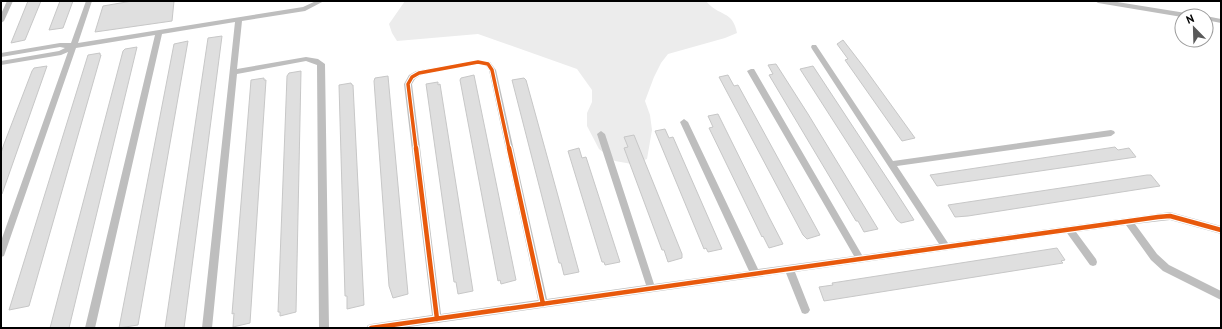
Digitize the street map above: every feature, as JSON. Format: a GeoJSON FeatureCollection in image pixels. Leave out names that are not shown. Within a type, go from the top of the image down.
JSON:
{"type":"FeatureCollection","features":[{"type":"Feature","properties":{"kind":"street"},"geometry":{"type":"LineString","coordinates":[[1,21],[10,1]]}},
{"type":"Feature","properties":{"kind":"street"},"geometry":{"type":"LineString","coordinates":[[1,252],[75,46],[89,1]]}},
{"type":"Feature","properties":{"kind":"street"},"geometry":{"type":"LineString","coordinates":[[1,55],[60,46],[75,46],[305,9],[321,1]]}},
{"type":"Feature","properties":{"kind":"street"},"geometry":{"type":"LineString","coordinates":[[1098,1],[1174,13]]}},
{"type":"Feature","properties":{"kind":"street"},"geometry":{"type":"LineString","coordinates":[[1146,1],[1148,9]]}},
{"type":"Feature","properties":{"kind":"street"},"geometry":{"type":"LineString","coordinates":[[206,328],[239,20]]}},
{"type":"Feature","properties":{"kind":"street"},"geometry":{"type":"LineString","coordinates":[[90,328],[158,32]]}},
{"type":"Feature","properties":{"kind":"street"},"geometry":{"type":"LineString","coordinates":[[1,63],[61,53],[75,46]]}},
{"type":"Feature","properties":{"kind":"street"},"geometry":{"type":"LineString","coordinates":[[814,47],[946,247]]}},
{"type":"Feature","properties":{"kind":"street"},"geometry":{"type":"LineString","coordinates":[[234,72],[306,59],[316,60],[321,64],[324,328]]}},
{"type":"Feature","properties":{"kind":"street"},"geometry":{"type":"LineString","coordinates":[[436,319],[408,84],[412,77],[420,73],[478,62],[488,64],[492,70],[543,304]]}},
{"type":"Feature","properties":{"kind":"street"},"geometry":{"type":"LineString","coordinates":[[750,71],[860,259]]}},
{"type":"Feature","properties":{"kind":"street"},"geometry":{"type":"LineString","coordinates":[[684,122],[755,273]]}},
{"type":"Feature","properties":{"kind":"street"},"geometry":{"type":"LineString","coordinates":[[891,164],[1111,133]]}},
{"type":"Feature","properties":{"kind":"street"},"geometry":{"type":"LineString","coordinates":[[601,134],[652,288]]}},
{"type":"Feature","properties":{"kind":"street"},"geometry":{"type":"LineString","coordinates":[[372,328],[755,273],[1170,216],[1221,230]]}},
{"type":"Feature","properties":{"kind":"street"},"geometry":{"type":"LineString","coordinates":[[1128,221],[1154,256],[1166,268],[1221,296]]}},
{"type":"Feature","properties":{"kind":"street"},"geometry":{"type":"LineString","coordinates":[[1069,229],[1093,262]]}},
{"type":"Feature","properties":{"kind":"street"},"geometry":{"type":"LineString","coordinates":[[789,269],[805,310]]}},
{"type":"Feature","properties":{"kind":"shaded area"},"geometry":{"type":"Polygon","coordinates":[[[405,1],[706,1],[716,10],[729,17],[735,26],[737,33],[725,38],[668,54],[661,63],[654,77],[645,101],[650,115],[652,130],[647,159],[632,164],[615,161],[599,149],[587,126],[587,113],[592,102],[592,90],[577,69],[478,34],[397,41],[389,24],[405,1]]]}},
{"type":"Feature","properties":{"kind":"building"},"geometry":{"type":"Polygon","coordinates":[[[28,1],[41,1],[25,40],[11,43],[28,1]]]}},
{"type":"Feature","properties":{"kind":"building"},"geometry":{"type":"Polygon","coordinates":[[[60,1],[73,1],[63,28],[49,30],[60,1]]]}},
{"type":"Feature","properties":{"kind":"building"},"geometry":{"type":"Polygon","coordinates":[[[132,1],[174,1],[172,21],[95,32],[103,6],[132,1]]]}},
{"type":"Feature","properties":{"kind":"building"},"geometry":{"type":"Polygon","coordinates":[[[222,36],[184,328],[165,328],[208,38],[222,36]]]}},
{"type":"Feature","properties":{"kind":"building"},"geometry":{"type":"Polygon","coordinates":[[[843,40],[915,138],[902,141],[845,60],[848,59],[837,44],[843,40]]]}},
{"type":"Feature","properties":{"kind":"building"},"geometry":{"type":"Polygon","coordinates":[[[188,41],[138,325],[119,328],[174,44],[188,41]]]}},
{"type":"Feature","properties":{"kind":"building"},"geometry":{"type":"Polygon","coordinates":[[[137,47],[69,328],[50,328],[123,51],[125,49],[137,47]]]}},
{"type":"Feature","properties":{"kind":"building"},"geometry":{"type":"Polygon","coordinates":[[[100,53],[101,55],[29,306],[9,310],[88,55],[100,53]]]}},
{"type":"Feature","properties":{"kind":"building"},"geometry":{"type":"Polygon","coordinates":[[[776,64],[878,229],[864,232],[858,221],[856,221],[769,75],[773,74],[768,65],[776,64]]]}},
{"type":"Feature","properties":{"kind":"building"},"geometry":{"type":"Polygon","coordinates":[[[47,66],[1,194],[1,153],[4,144],[32,71],[34,68],[47,66]]]}},
{"type":"Feature","properties":{"kind":"building"},"geometry":{"type":"Polygon","coordinates":[[[813,66],[914,220],[901,223],[897,220],[800,69],[813,66]]]}},
{"type":"Feature","properties":{"kind":"building"},"geometry":{"type":"Polygon","coordinates":[[[301,71],[296,312],[280,316],[280,312],[278,312],[287,76],[289,73],[301,71]]]}},
{"type":"Feature","properties":{"kind":"building"},"geometry":{"type":"Polygon","coordinates":[[[474,75],[516,280],[501,284],[500,280],[498,281],[460,80],[461,78],[474,75]]]}},
{"type":"Feature","properties":{"kind":"building"},"geometry":{"type":"Polygon","coordinates":[[[728,75],[734,86],[738,85],[820,235],[807,239],[803,235],[719,77],[728,75]]]}},
{"type":"Feature","properties":{"kind":"building"},"geometry":{"type":"Polygon","coordinates":[[[388,76],[408,294],[393,298],[389,286],[374,81],[375,78],[388,76]]]}},
{"type":"Feature","properties":{"kind":"building"},"geometry":{"type":"Polygon","coordinates":[[[264,78],[264,80],[266,80],[250,323],[233,327],[234,313],[232,314],[251,80],[264,78]]]}},
{"type":"Feature","properties":{"kind":"building"},"geometry":{"type":"Polygon","coordinates":[[[524,78],[526,80],[579,272],[564,275],[561,263],[559,263],[512,80],[524,78]]]}},
{"type":"Feature","properties":{"kind":"building"},"geometry":{"type":"Polygon","coordinates":[[[438,82],[438,85],[440,84],[473,291],[458,294],[456,282],[454,282],[426,84],[438,82]]]}},
{"type":"Feature","properties":{"kind":"building"},"geometry":{"type":"Polygon","coordinates":[[[351,83],[353,85],[364,305],[347,309],[347,296],[345,296],[339,85],[351,83]]]}},
{"type":"Feature","properties":{"kind":"building"},"geometry":{"type":"Polygon","coordinates":[[[718,114],[783,244],[769,248],[763,236],[762,237],[709,128],[713,127],[708,116],[718,114]]]}},
{"type":"Feature","properties":{"kind":"building"},"geometry":{"type":"Polygon","coordinates":[[[665,129],[669,138],[673,137],[722,249],[708,252],[706,248],[704,249],[655,131],[665,129]]]}},
{"type":"Feature","properties":{"kind":"building"},"geometry":{"type":"Polygon","coordinates":[[[634,135],[682,254],[682,258],[668,262],[664,250],[662,250],[624,148],[628,147],[624,137],[634,135]]]}},
{"type":"Feature","properties":{"kind":"building"},"geometry":{"type":"Polygon","coordinates":[[[1115,147],[1118,150],[1129,148],[1136,157],[937,186],[930,175],[1115,147]]]}},
{"type":"Feature","properties":{"kind":"building"},"geometry":{"type":"Polygon","coordinates":[[[579,148],[582,158],[586,157],[620,262],[605,265],[604,262],[602,262],[568,151],[579,148]]]}},
{"type":"Feature","properties":{"kind":"building"},"geometry":{"type":"Polygon","coordinates":[[[1151,175],[1160,186],[968,216],[955,217],[948,205],[1151,175]]]}},
{"type":"Feature","properties":{"kind":"building"},"geometry":{"type":"Polygon","coordinates":[[[1057,248],[1065,260],[1061,261],[1063,263],[824,301],[819,287],[833,285],[832,283],[1057,248]]]}},
{"type":"Feature","properties":{"kind":"cycle path"},"geometry":{"type":"LineString","coordinates":[[437,319],[408,84],[412,77],[419,73],[478,62],[488,64],[492,70],[543,304]]}},
{"type":"Feature","properties":{"kind":"cycle path"},"geometry":{"type":"LineString","coordinates":[[371,328],[1158,217],[1170,216],[1221,230]]}}]}
